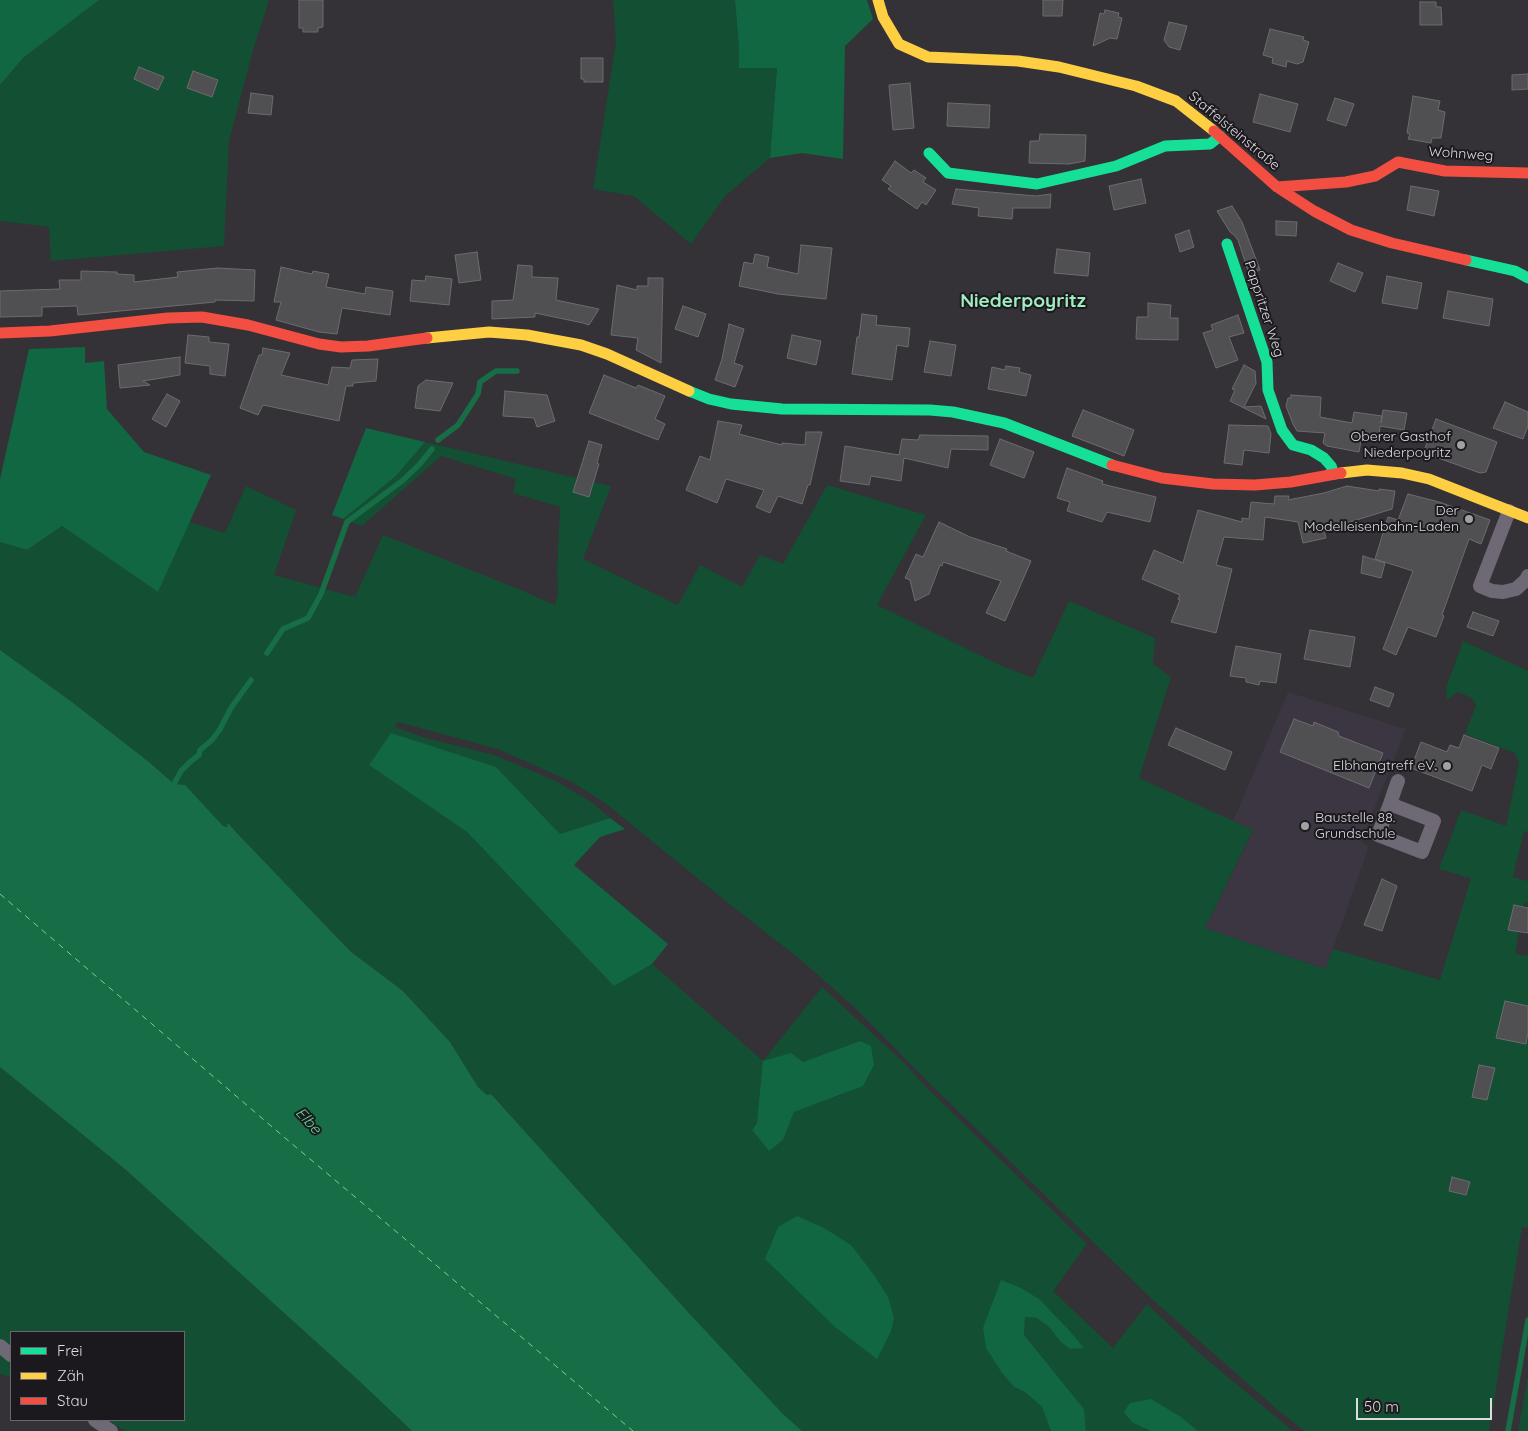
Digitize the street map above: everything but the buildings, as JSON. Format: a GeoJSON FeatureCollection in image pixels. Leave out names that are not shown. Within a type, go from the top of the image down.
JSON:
{"type":"FeatureCollection","features":[{"type":"Feature","properties":{"kind":"street","name":"Staffelsteinstraße"},"geometry":{"type":"LineString","coordinates":[[878,0],[882,17],[900,44],[928,57],[1018,61],[1059,67],[1136,86],[1176,101],[1220,136],[1277,187],[1314,211],[1351,230],[1392,243],[1514,271],[1528,278]]}},
{"type":"Feature","properties":{"kind":"street"},"geometry":{"type":"LineString","coordinates":[[928,153],[948,173],[1037,184],[1116,166],[1165,146],[1210,144],[1220,136]]}},
{"type":"Feature","properties":{"kind":"street","name":"Wohnweg"},"geometry":{"type":"LineString","coordinates":[[1277,187],[1346,182],[1375,176],[1398,162],[1445,171],[1528,173]]}},
{"type":"Feature","properties":{"kind":"street","name":"Pappritzer Weg"},"geometry":{"type":"LineString","coordinates":[[1227,244],[1260,347],[1267,362],[1268,390],[1282,430],[1292,445],[1311,450],[1324,458],[1331,466],[1334,474]]}},
{"type":"Feature","properties":{"kind":"street"},"geometry":{"type":"LineString","coordinates":[[0,333],[50,331],[202,316],[248,325],[319,344],[341,347],[368,346],[438,336],[489,332],[527,335],[581,345],[606,354],[686,390],[709,399],[731,404],[782,409],[930,410],[953,412],[1004,423],[1110,464],[1137,472],[1213,484],[1256,485],[1291,482],[1367,470],[1402,473],[1429,480],[1528,518]]}},
{"type":"Feature","properties":{"kind":"street"},"geometry":{"type":"LineString","coordinates":[[1509,511],[1480,586],[1492,591],[1503,592],[1516,589],[1528,576]]}},
{"type":"Feature","properties":{"kind":"street"},"geometry":{"type":"LineString","coordinates":[[1390,804],[1398,781]]}},
{"type":"Feature","properties":{"kind":"street"},"geometry":{"type":"LineString","coordinates":[[0,1346],[10,1354]]}},
{"type":"Feature","properties":{"kind":"street"},"geometry":{"type":"LineString","coordinates":[[96,1421],[111,1431]]}},
{"type":"Feature","properties":{"kind":"shaded area"},"geometry":{"type":"Polygon","coordinates":[[[0,0],[99,0],[23,58],[0,85],[0,0]]]}},
{"type":"Feature","properties":{"kind":"shaded area"},"geometry":{"type":"Polygon","coordinates":[[[99,0],[269,0],[253,50],[229,141],[224,246],[51,261],[49,227],[0,221],[0,85],[23,58],[99,0]]]}},
{"type":"Feature","properties":{"kind":"shaded area"},"geometry":{"type":"Polygon","coordinates":[[[613,0],[735,0],[739,68],[777,68],[770,158],[725,196],[691,244],[634,196],[593,189],[616,42],[613,0]]]}},
{"type":"Feature","properties":{"kind":"shaded area"},"geometry":{"type":"Polygon","coordinates":[[[735,0],[867,0],[873,19],[845,46],[843,159],[802,153],[770,158],[777,68],[739,68],[735,0]]]}},
{"type":"Feature","properties":{"kind":"shaded area"},"geometry":{"type":"Polygon","coordinates":[[[85,347],[85,363],[104,361],[107,409],[144,452],[211,475],[158,592],[62,526],[27,550],[0,542],[0,479],[29,349],[85,347]]]}},
{"type":"Feature","properties":{"kind":"shaded area"},"geometry":{"type":"Polygon","coordinates":[[[366,428],[425,442],[396,476],[343,519],[332,515],[366,428]]]}},
{"type":"Feature","properties":{"kind":"shaded area"},"geometry":{"type":"Polygon","coordinates":[[[425,442],[611,486],[583,559],[678,605],[700,565],[742,587],[760,555],[783,564],[827,485],[926,515],[877,605],[1002,666],[1033,678],[1069,601],[1155,638],[1153,664],[1171,677],[1139,778],[1253,830],[1205,928],[1325,969],[1333,949],[1440,980],[1471,878],[1439,869],[1461,810],[1506,826],[1519,763],[1515,753],[1465,734],[1476,705],[1472,698],[1458,692],[1447,700],[1446,688],[1463,641],[1528,671],[1528,832],[1524,831],[1513,877],[1528,881],[1528,902],[1524,904],[1515,954],[1528,956],[1528,1228],[1522,1227],[1489,1431],[1305,1431],[1280,1412],[1153,1300],[930,1084],[853,1006],[801,960],[605,803],[572,782],[498,749],[398,722],[395,727],[426,738],[494,755],[556,781],[593,803],[610,818],[560,834],[496,767],[369,765],[467,832],[614,985],[652,964],[763,1061],[822,987],[904,1063],[928,1089],[1087,1244],[1053,1291],[1113,1348],[1147,1304],[1199,1353],[1293,1431],[1198,1431],[1181,1417],[1133,1423],[1151,1431],[1086,1431],[1084,1409],[1024,1335],[1025,1317],[1037,1318],[1049,1327],[1060,1341],[1021,1288],[1002,1373],[1014,1387],[1025,1392],[1042,1407],[1051,1431],[802,1431],[783,1414],[688,1312],[491,1094],[487,1095],[478,1087],[450,1042],[403,991],[350,951],[235,831],[228,826],[223,826],[179,785],[174,784],[72,702],[0,650],[0,542],[27,550],[62,526],[158,592],[189,522],[225,533],[246,486],[296,510],[274,575],[355,597],[383,535],[555,605],[558,594],[557,572],[560,507],[513,493],[516,479],[441,456],[362,526],[343,519],[396,476],[425,442]],[[860,1041],[803,1062],[752,1130],[769,1150],[783,1140],[794,1112],[841,1095],[860,1041]]]}},
{"type":"Feature","properties":{"kind":"shaded area","name":"Baustelle 88. Grundschule"},"geometry":{"type":"Polygon","coordinates":[[[1288,692],[1406,729],[1361,842],[1369,846],[1326,969],[1205,928],[1253,831],[1233,821],[1288,692]]]}},
{"type":"Feature","properties":{"kind":"shaded area"},"geometry":{"type":"Polygon","coordinates":[[[391,733],[496,767],[560,834],[610,818],[625,829],[600,837],[574,865],[668,944],[652,964],[614,986],[467,832],[369,765],[391,733]]]}},
{"type":"Feature","properties":{"kind":"shaded area"},"geometry":{"type":"Polygon","coordinates":[[[860,1041],[871,1046],[874,1065],[863,1086],[794,1112],[783,1140],[769,1151],[752,1130],[757,1123],[763,1061],[791,1053],[803,1062],[860,1041]]]}},
{"type":"Feature","properties":{"kind":"shaded area"},"geometry":{"type":"Polygon","coordinates":[[[0,1067],[126,1170],[412,1431],[125,1431],[110,1421],[185,1421],[185,1331],[10,1331],[10,1349],[0,1341],[0,1067]]]}},
{"type":"Feature","properties":{"kind":"shaded area"},"geometry":{"type":"Polygon","coordinates":[[[797,1216],[824,1228],[851,1245],[888,1297],[894,1318],[891,1331],[877,1359],[835,1327],[765,1259],[778,1227],[797,1216]]]}},
{"type":"Feature","properties":{"kind":"shaded area"},"geometry":{"type":"Polygon","coordinates":[[[1001,1280],[1021,1288],[1039,1299],[1084,1348],[1070,1349],[1060,1341],[1049,1327],[1037,1318],[1025,1317],[1024,1335],[1084,1409],[1086,1431],[1051,1431],[1042,1407],[1025,1392],[1014,1387],[1002,1373],[986,1348],[983,1328],[1001,1280]]]}},
{"type":"Feature","properties":{"kind":"shaded area"},"geometry":{"type":"Polygon","coordinates":[[[0,1353],[10,1361],[10,1377],[0,1374],[0,1353]]]}},
{"type":"Feature","properties":{"kind":"shaded area"},"geometry":{"type":"Polygon","coordinates":[[[1528,1377],[1528,1431],[1518,1431],[1528,1377]]]}},
{"type":"Feature","properties":{"kind":"shaded area"},"geometry":{"type":"Polygon","coordinates":[[[1151,1399],[1181,1417],[1198,1431],[1151,1431],[1133,1423],[1124,1412],[1130,1403],[1151,1399]]]}},
{"type":"Feature","properties":{"kind":"water","name":"Elbe"},"geometry":{"type":"Polygon","coordinates":[[[0,650],[72,702],[174,784],[185,785],[223,826],[227,827],[228,823],[350,951],[403,991],[450,1042],[478,1087],[487,1095],[491,1094],[688,1312],[783,1414],[802,1431],[412,1431],[126,1170],[0,1067],[0,650]]]}},
{"type":"Feature","properties":{"kind":"waterway"},"geometry":{"type":"LineString","coordinates":[[438,440],[458,425],[478,394],[480,382],[496,371],[517,371]]}},
{"type":"Feature","properties":{"kind":"waterway"},"geometry":{"type":"LineString","coordinates":[[267,653],[283,629],[308,618],[321,594],[347,522],[402,481],[432,449]]}},
{"type":"Feature","properties":{"kind":"waterway"},"geometry":{"type":"LineString","coordinates":[[174,784],[181,771],[212,740],[231,708],[251,680]]}},
{"type":"Feature","properties":{"kind":"waterway"},"geometry":{"type":"LineString","coordinates":[[1508,1431],[1528,1320]]}},
{"type":"Feature","properties":{"kind":"ferry route"},"geometry":{"type":"LineString","coordinates":[[0,894],[291,1143],[633,1431]]}},
{"type":"Feature","properties":{"kind":"traffic: fast"},"geometry":{"type":"LineString","coordinates":[[929,153],[948,173],[1037,184],[1116,166],[1165,146],[1210,144],[1220,136]]}},
{"type":"Feature","properties":{"kind":"traffic: fast"},"geometry":{"type":"LineString","coordinates":[[1227,244],[1267,362],[1268,390],[1282,430],[1293,445],[1311,450],[1324,458],[1331,466],[1334,474]]}},
{"type":"Feature","properties":{"kind":"traffic: fast"},"geometry":{"type":"LineString","coordinates":[[1466,260],[1515,271],[1528,278]]}},
{"type":"Feature","properties":{"kind":"traffic: fast"},"geometry":{"type":"LineString","coordinates":[[689,391],[709,399],[731,404],[782,409],[930,410],[953,412],[1004,423],[1112,465]]}},
{"type":"Feature","properties":{"kind":"traffic: slow"},"geometry":{"type":"LineString","coordinates":[[878,0],[883,17],[899,44],[928,57],[1018,61],[1059,67],[1136,86],[1176,101],[1214,131]]}},
{"type":"Feature","properties":{"kind":"traffic: slow"},"geometry":{"type":"LineString","coordinates":[[427,338],[489,332],[527,335],[581,345],[607,354],[689,391]]}},
{"type":"Feature","properties":{"kind":"traffic: slow"},"geometry":{"type":"LineString","coordinates":[[1341,473],[1367,470],[1402,473],[1429,479],[1528,518]]}},
{"type":"Feature","properties":{"kind":"traffic: jam"},"geometry":{"type":"LineString","coordinates":[[1214,131],[1277,187],[1314,211],[1351,230],[1392,243],[1466,260]]}},
{"type":"Feature","properties":{"kind":"traffic: jam"},"geometry":{"type":"LineString","coordinates":[[1277,187],[1346,182],[1375,176],[1398,162],[1445,171],[1528,173]]}},
{"type":"Feature","properties":{"kind":"traffic: jam"},"geometry":{"type":"LineString","coordinates":[[0,333],[50,331],[168,318],[202,317],[248,325],[319,344],[341,347],[368,346],[427,338]]}},
{"type":"Feature","properties":{"kind":"traffic: jam"},"geometry":{"type":"LineString","coordinates":[[1112,465],[1162,478],[1213,484],[1255,485],[1291,482],[1341,473]]}},
{"type":"Feature","properties":{"kind":"place","name":"Oberer Gasthof Niederpoyritz"},"geometry":{"type":"Point","coordinates":[1461,445]}},
{"type":"Feature","properties":{"kind":"place","name":"Der Modelleisenbahn-Laden"},"geometry":{"type":"Point","coordinates":[1469,519]}},
{"type":"Feature","properties":{"kind":"place","name":"Elbhangtreff eV."},"geometry":{"type":"Point","coordinates":[1447,766]}},
{"type":"Feature","properties":{"kind":"place","name":"Baustelle 88. Grundschule"},"geometry":{"type":"Point","coordinates":[1305,826]}},
{"type":"Feature","properties":{"kind":"district","name":"Niederpoyritz"},"geometry":{"type":"Point","coordinates":[1023,301]}}]}
